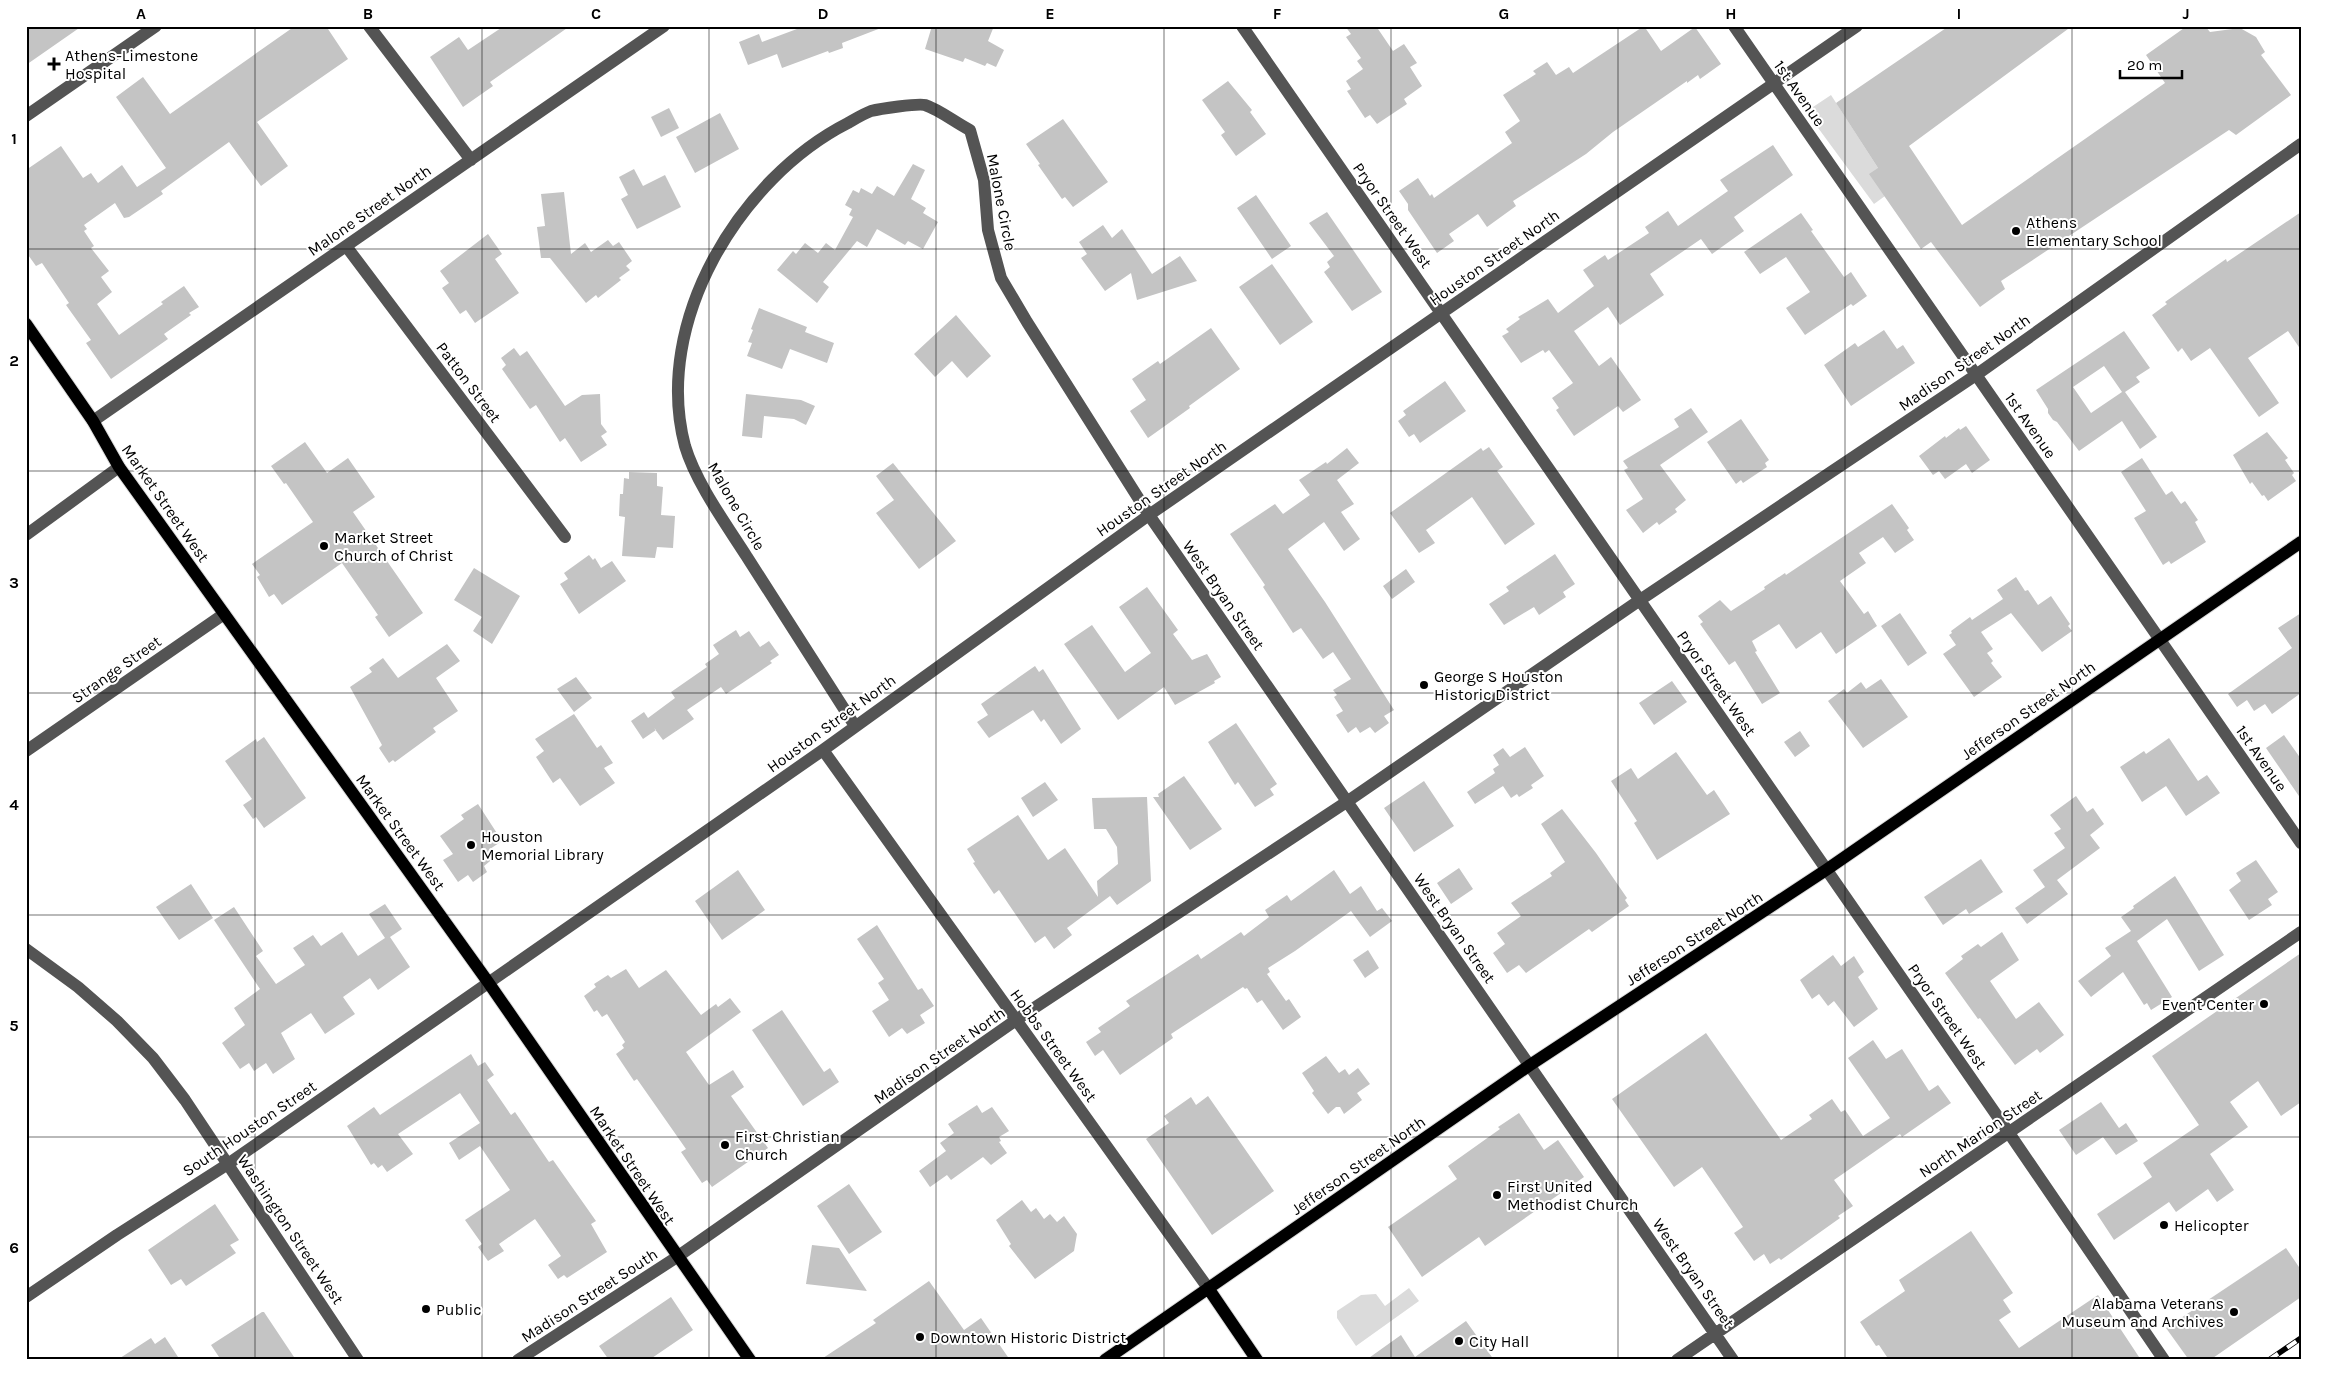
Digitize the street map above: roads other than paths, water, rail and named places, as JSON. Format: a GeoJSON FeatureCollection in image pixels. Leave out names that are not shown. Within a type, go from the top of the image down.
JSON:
{"type":"FeatureCollection","features":[{"type":"Feature","properties":{"kind":"main road","name":"Market Street West"},"geometry":{"type":"LineString","coordinates":[[26,324],[93,421],[119,467],[488,982],[677,1258],[750,1360]]}},
{"type":"Feature","properties":{"kind":"main road","name":"Jefferson Street North"},"geometry":{"type":"LineString","coordinates":[[1105,1360],[1530,1065],[1826,870],[2301,542]]}},
{"type":"Feature","properties":{"kind":"main road","name":"Hobbs Street West"},"geometry":{"type":"LineString","coordinates":[[1208,1288],[1257,1360]]}},
{"type":"Feature","properties":{"kind":"street"},"geometry":{"type":"LineString","coordinates":[[26,116],[156,26]]}},
{"type":"Feature","properties":{"kind":"street"},"geometry":{"type":"LineString","coordinates":[[369,26],[471,160]]}},
{"type":"Feature","properties":{"kind":"street","name":"Malone Street North"},"geometry":{"type":"LineString","coordinates":[[93,421],[664,26]]}},
{"type":"Feature","properties":{"kind":"street","name":"Pryor Street West"},"geometry":{"type":"LineString","coordinates":[[1243,26],[2009,1132],[2164,1360]]}},
{"type":"Feature","properties":{"kind":"street","name":"1st Avenue"},"geometry":{"type":"LineString","coordinates":[[1734,26],[2301,843]]}},
{"type":"Feature","properties":{"kind":"street","name":"Houston Street North"},"geometry":{"type":"LineString","coordinates":[[488,982],[823,750],[1149,515],[1857,26]]}},
{"type":"Feature","properties":{"kind":"street","name":"Malone Circle"},"geometry":{"type":"LineString","coordinates":[[855,726],[706,493],[686,446],[678,395],[683,344],[707,270],[732,225],[765,186],[803,150],[824,135],[871,111],[924,104],[970,130],[984,180],[988,230],[1001,278],[1149,515]]}},
{"type":"Feature","properties":{"kind":"street","name":"Madison Street North"},"geometry":{"type":"LineString","coordinates":[[677,1258],[1016,1020],[1348,801],[1640,600],[1976,375],[2301,144]]}},
{"type":"Feature","properties":{"kind":"street","name":"Patton Street"},"geometry":{"type":"LineString","coordinates":[[346,246],[565,537]]}},
{"type":"Feature","properties":{"kind":"street"},"geometry":{"type":"LineString","coordinates":[[26,535],[119,467]]}},
{"type":"Feature","properties":{"kind":"street","name":"West Bryan Street"},"geometry":{"type":"LineString","coordinates":[[1149,515],[1733,1360]]}},
{"type":"Feature","properties":{"kind":"street","name":"Strange Street"},"geometry":{"type":"LineString","coordinates":[[26,751],[224,614]]}},
{"type":"Feature","properties":{"kind":"street","name":"Hobbs Street West"},"geometry":{"type":"LineString","coordinates":[[823,750],[1208,1288]]}},
{"type":"Feature","properties":{"kind":"street","name":"North Marion Street"},"geometry":{"type":"LineString","coordinates":[[1677,1360],[2301,932]]}},
{"type":"Feature","properties":{"kind":"street","name":"Washington Street West"},"geometry":{"type":"LineString","coordinates":[[26,949],[78,987],[117,1021],[153,1058],[185,1100],[358,1360]]}},
{"type":"Feature","properties":{"kind":"street","name":"South Houston Street"},"geometry":{"type":"LineString","coordinates":[[26,1297],[117,1235],[228,1164],[488,982]]}},
{"type":"Feature","properties":{"kind":"street","name":"Madison Street South"},"geometry":{"type":"LineString","coordinates":[[518,1360],[677,1258]]}},
{"type":"Feature","properties":{"kind":"railway"},"geometry":{"type":"LineString","coordinates":[[2269,1360],[2301,1338]]}},
{"type":"Feature","properties":{"kind":"place","name":"Athens-Limestone Hospital"},"geometry":{"type":"Point","coordinates":[54,64]}},
{"type":"Feature","properties":{"kind":"place","name":"Athens Elementary School"},"geometry":{"type":"Point","coordinates":[2016,231]}},
{"type":"Feature","properties":{"kind":"place","name":"Market Street Church of Christ"},"geometry":{"type":"Point","coordinates":[324,546]}},
{"type":"Feature","properties":{"kind":"place","name":"George S Houston Historic District"},"geometry":{"type":"Point","coordinates":[1424,685]}},
{"type":"Feature","properties":{"kind":"place","name":"Houston Memorial Library"},"geometry":{"type":"Point","coordinates":[471,845]}},
{"type":"Feature","properties":{"kind":"place","name":"Event Center"},"geometry":{"type":"Point","coordinates":[2264,1004]}},
{"type":"Feature","properties":{"kind":"place","name":"First Christian Church"},"geometry":{"type":"Point","coordinates":[725,1145]}},
{"type":"Feature","properties":{"kind":"place","name":"First United Methodist Church"},"geometry":{"type":"Point","coordinates":[1497,1195]}},
{"type":"Feature","properties":{"kind":"place","name":"Helicopter"},"geometry":{"type":"Point","coordinates":[2164,1225]}},
{"type":"Feature","properties":{"kind":"place","name":"Public"},"geometry":{"type":"Point","coordinates":[426,1309]}},
{"type":"Feature","properties":{"kind":"place","name":"Alabama Veterans Museum and Archives"},"geometry":{"type":"Point","coordinates":[2234,1312]}},
{"type":"Feature","properties":{"kind":"place","name":"Downtown Historic District"},"geometry":{"type":"Point","coordinates":[920,1337]}},
{"type":"Feature","properties":{"kind":"place","name":"City Hall"},"geometry":{"type":"Point","coordinates":[1459,1341]}}]}
